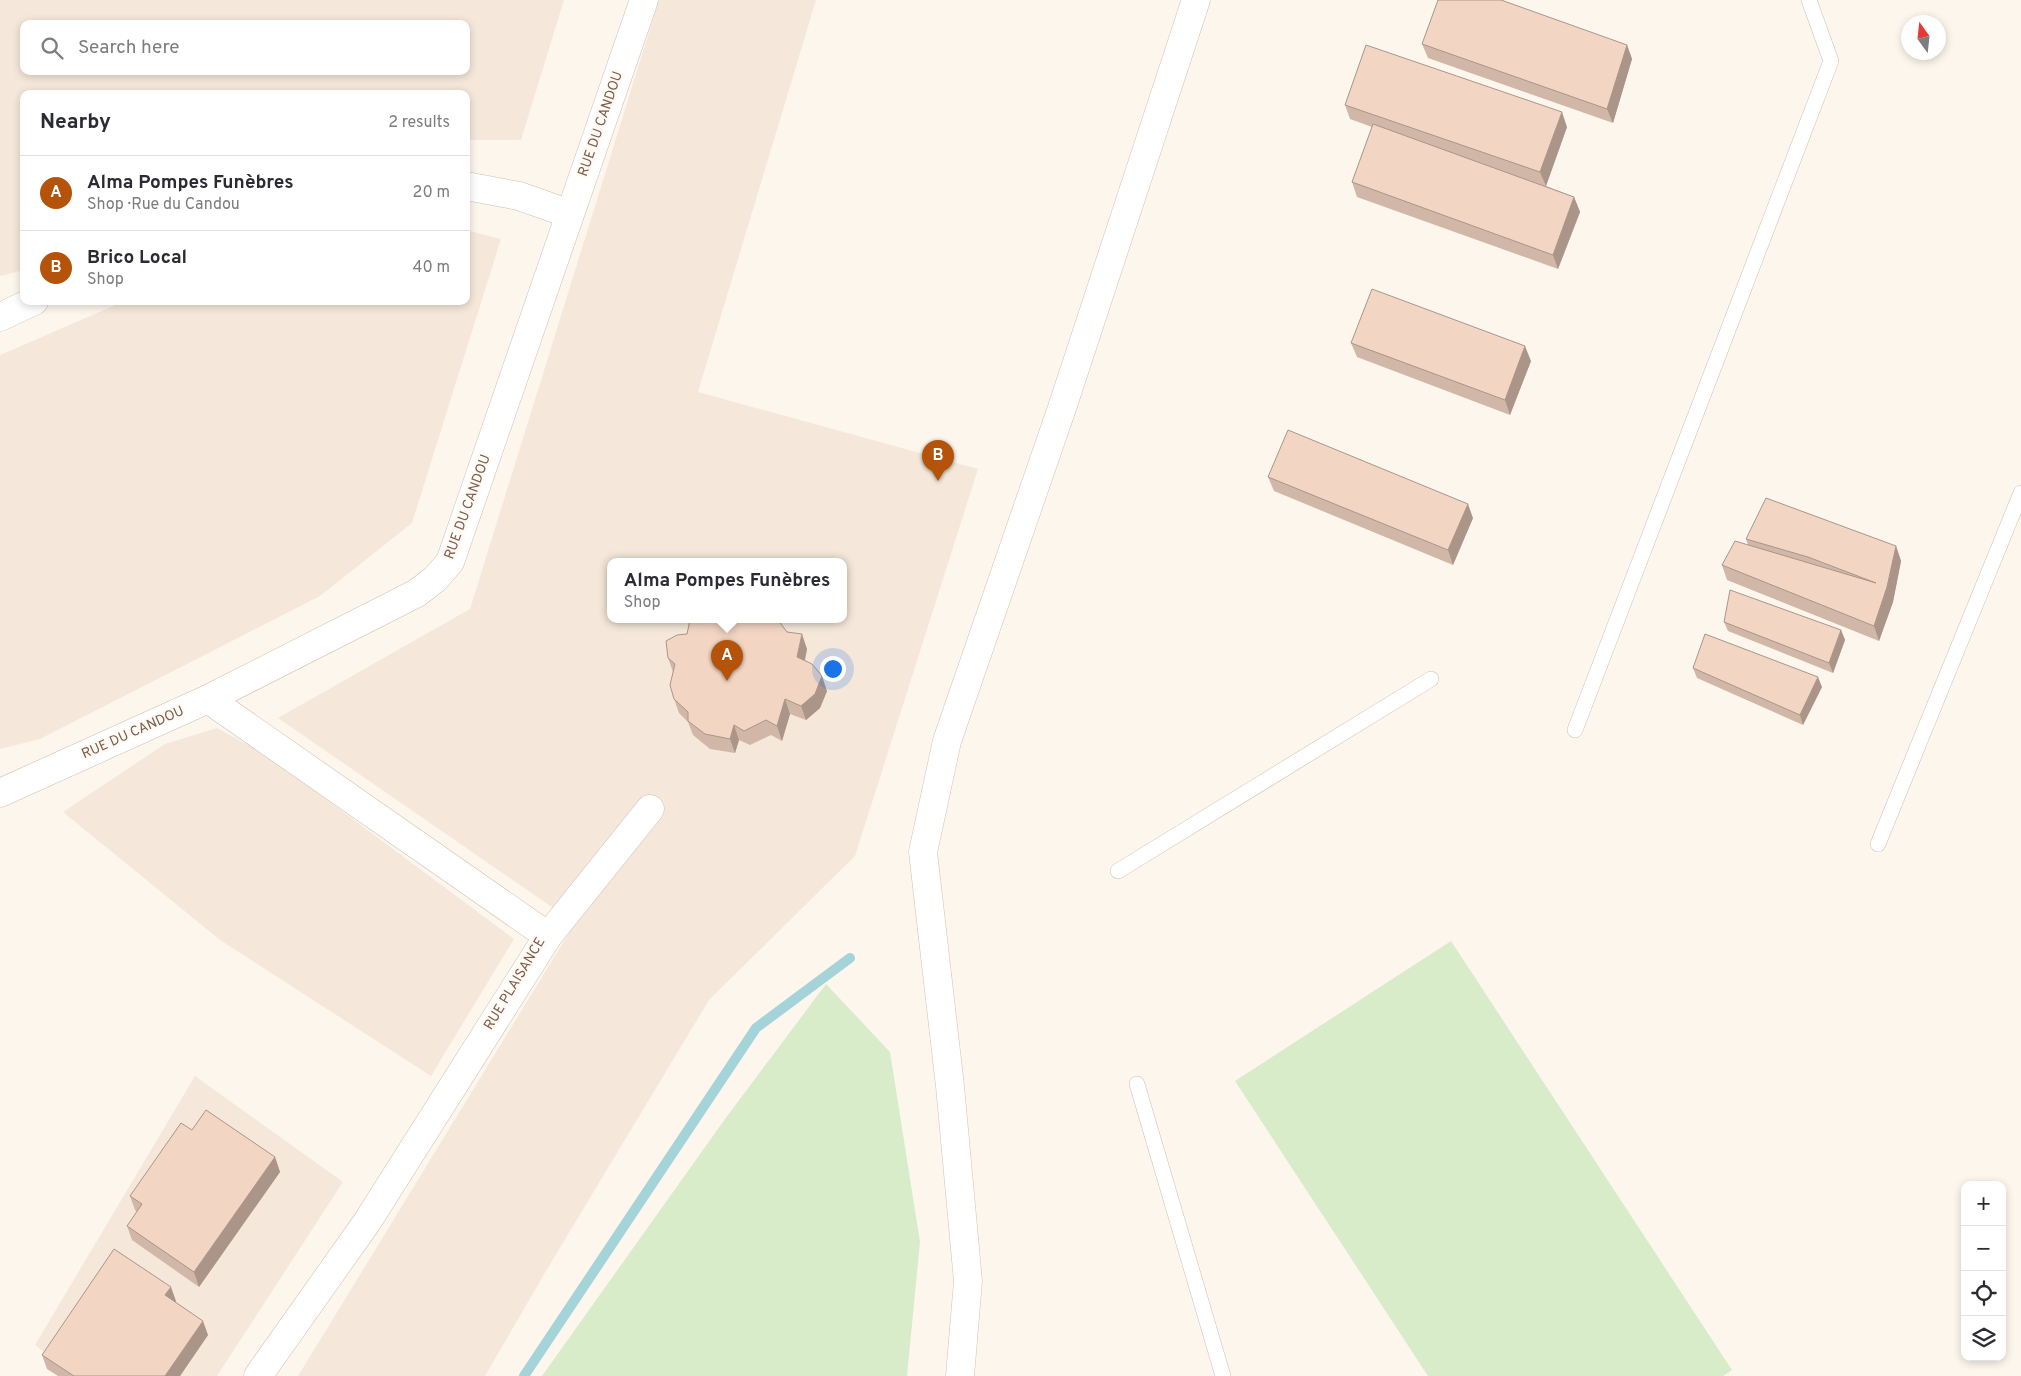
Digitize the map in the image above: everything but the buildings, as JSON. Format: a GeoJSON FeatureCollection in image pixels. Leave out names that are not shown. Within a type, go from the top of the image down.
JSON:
{"type":"FeatureCollection","features":[{"type":"Feature","properties":{"kind":"street","name":"RUE DU CANDOU"},"geometry":{"type":"LineString","coordinates":[[0,793],[208,699],[417,593],[436,579],[450,562],[644,0]]}},
{"type":"Feature","properties":{"kind":"street"},"geometry":{"type":"LineString","coordinates":[[960,1376],[968,1281],[950,1086],[923,852],[947,741],[1062,408],[1196,0]]}},
{"type":"Feature","properties":{"kind":"street"},"geometry":{"type":"LineString","coordinates":[[470,187],[519,196],[570,214]]}},
{"type":"Feature","properties":{"kind":"street"},"geometry":{"type":"LineString","coordinates":[[0,317],[26,305]]}},
{"type":"Feature","properties":{"kind":"street","name":"RUE PLAISANCE"},"geometry":{"type":"LineString","coordinates":[[208,699],[548,936],[367,1222],[258,1376]]}},
{"type":"Feature","properties":{"kind":"street"},"geometry":{"type":"LineString","coordinates":[[548,936],[650,809]]}},
{"type":"Feature","properties":{"kind":"lane"},"geometry":{"type":"LineString","coordinates":[[1575,730],[1831,61],[1808,0]]}},
{"type":"Feature","properties":{"kind":"lane"},"geometry":{"type":"LineString","coordinates":[[1878,844],[2021,493]]}},
{"type":"Feature","properties":{"kind":"lane"},"geometry":{"type":"LineString","coordinates":[[1118,871],[1431,679]]}},
{"type":"Feature","properties":{"kind":"lane"},"geometry":{"type":"LineString","coordinates":[[1137,1084],[1222,1376]]}},
{"type":"Feature","properties":{"kind":"shaded area"},"geometry":{"type":"Polygon","coordinates":[[[0,0],[564,0],[521,140],[470,140],[470,90],[20,90],[20,271],[0,276],[0,0]]]}},
{"type":"Feature","properties":{"kind":"shaded area"},"geometry":{"type":"Polygon","coordinates":[[[659,0],[816,0],[698,392],[978,469],[855,856],[709,1000],[485,1376],[298,1376],[575,923],[278,718],[470,609],[659,0]]]}},
{"type":"Feature","properties":{"kind":"shaded area"},"geometry":{"type":"Polygon","coordinates":[[[470,231],[501,239],[412,523],[320,596],[40,739],[0,749],[0,355],[116,305],[470,305],[470,231]]]}},
{"type":"Feature","properties":{"kind":"shaded area"},"geometry":{"type":"Polygon","coordinates":[[[217,728],[268,756],[514,939],[431,1076],[220,940],[63,812],[165,744],[217,728]]]}},
{"type":"Feature","properties":{"kind":"shaded area"},"geometry":{"type":"Polygon","coordinates":[[[195,1076],[343,1182],[217,1376],[74,1376],[35,1345],[195,1076]]]}},
{"type":"Feature","properties":{"kind":"green space"},"geometry":{"type":"Polygon","coordinates":[[[1451,941],[1732,1370],[1723,1376],[1428,1376],[1235,1081],[1451,941]]]}},
{"type":"Feature","properties":{"kind":"green space"},"geometry":{"type":"Polygon","coordinates":[[[826,984],[890,1052],[920,1242],[907,1376],[542,1376],[725,1119],[826,984]]]}},
{"type":"Feature","properties":{"kind":"waterway"},"geometry":{"type":"LineString","coordinates":[[524,1376],[756,1028],[850,958]]}},
{"type":"Feature","properties":{"kind":"place","name":"Brico Local"},"geometry":{"type":"Point","coordinates":[938,481]}},
{"type":"Feature","properties":{"kind":"place","name":"Alma Pompes Funèbres"},"geometry":{"type":"Point","coordinates":[727,681]}}]}
